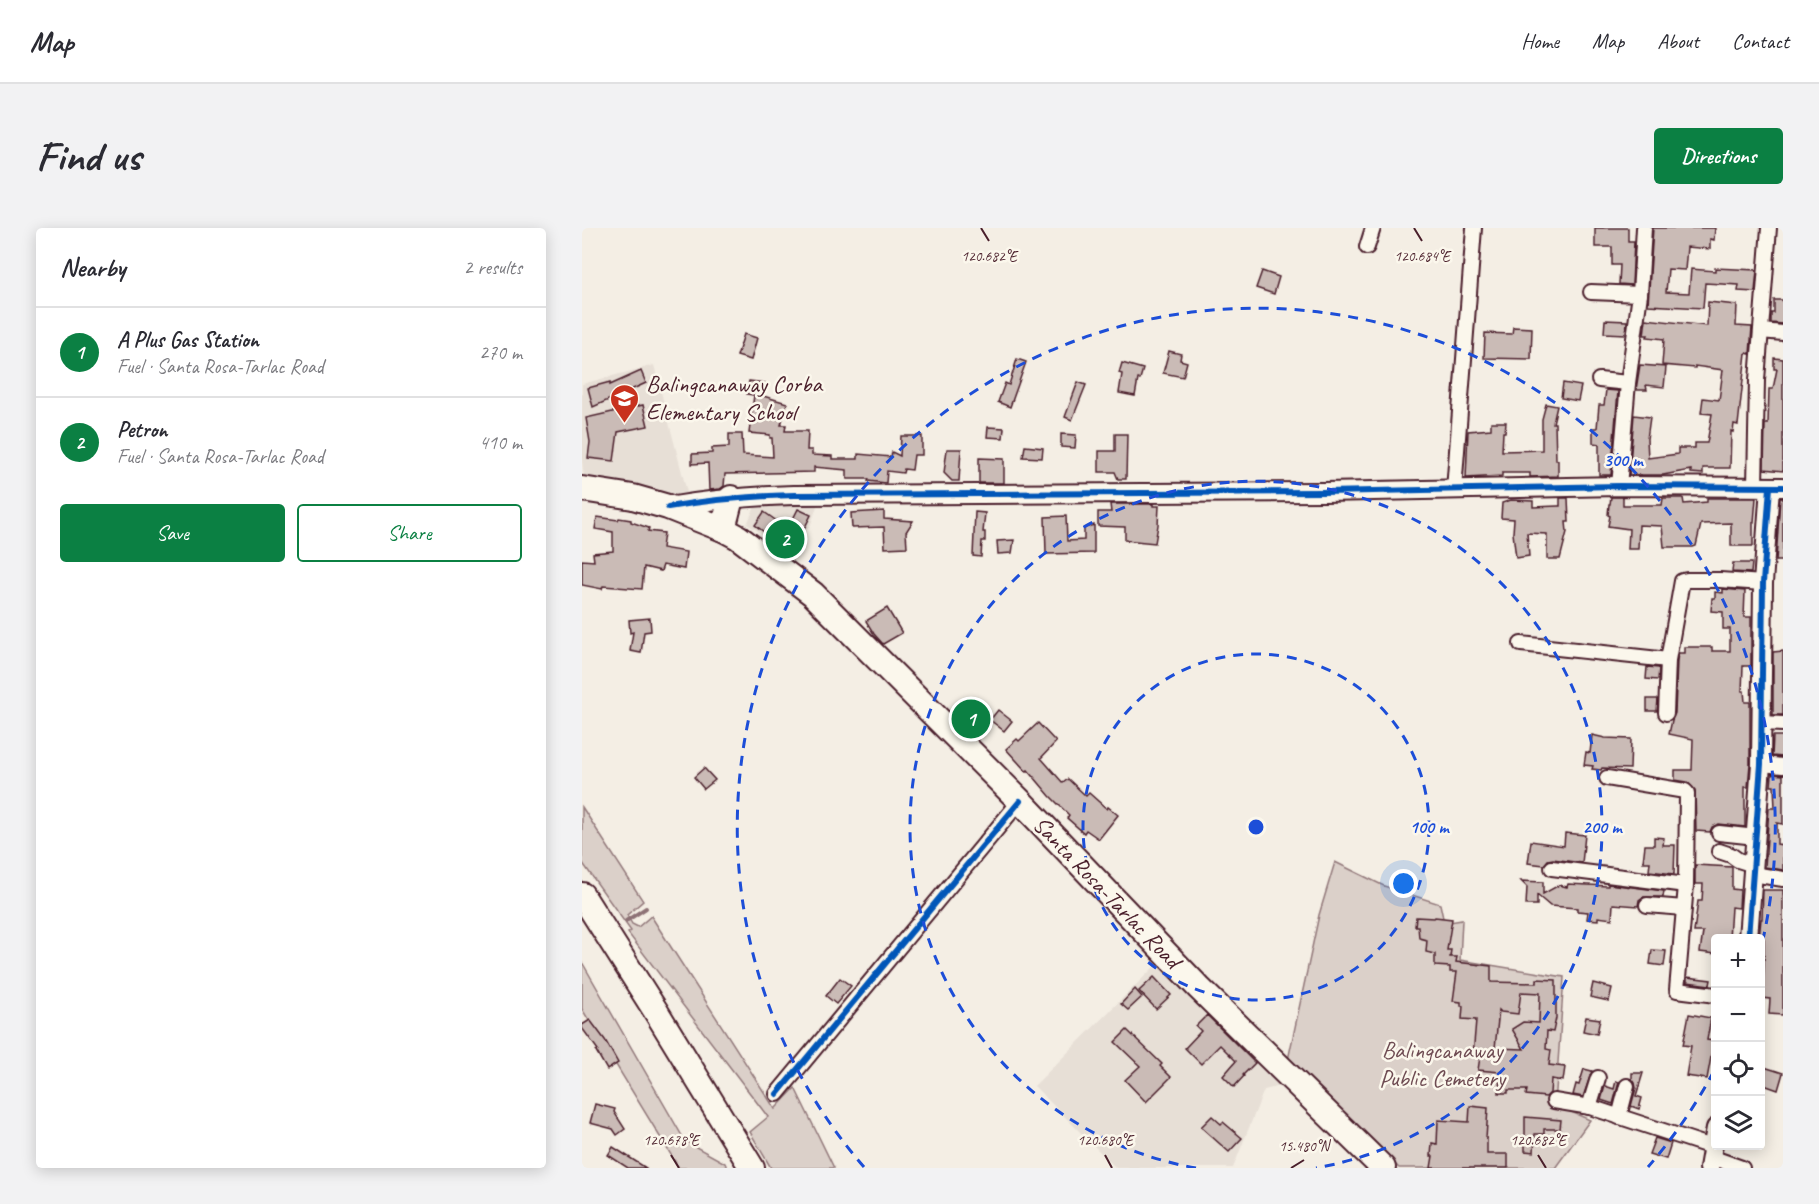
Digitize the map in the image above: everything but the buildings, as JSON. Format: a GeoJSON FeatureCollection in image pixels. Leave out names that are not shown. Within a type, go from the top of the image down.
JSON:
{"type":"FeatureCollection","features":[{"type":"Feature","properties":{"kind":"highway","name":"Santa Rosa-Tarlac Road"},"geometry":{"type":"LineString","coordinates":[[582,489],[633,497],[668,507],[723,530],[738,537],[813,594],[1020,801],[1200,988],[1383,1168]]}},
{"type":"Feature","properties":{"kind":"highway"},"geometry":{"type":"LineString","coordinates":[[723,530],[731,498]]}},
{"type":"Feature","properties":{"kind":"highway"},"geometry":{"type":"LineString","coordinates":[[582,895],[657,1013],[739,1164]]}},
{"type":"Feature","properties":{"kind":"highway"},"geometry":{"type":"LineString","coordinates":[[582,926],[739,1164]]}},
{"type":"Feature","properties":{"kind":"street"},"geometry":{"type":"LineString","coordinates":[[1366,247],[1373,228]]}},
{"type":"Feature","properties":{"kind":"street"},"geometry":{"type":"LineString","coordinates":[[1454,490],[1474,228]]}},
{"type":"Feature","properties":{"kind":"street"},"geometry":{"type":"LineString","coordinates":[[1620,486],[1628,383],[1640,294],[1644,228]]}},
{"type":"Feature","properties":{"kind":"street"},"geometry":{"type":"LineString","coordinates":[[1748,934],[1761,764],[1762,583],[1769,486],[1757,380],[1774,233]]}},
{"type":"Feature","properties":{"kind":"street"},"geometry":{"type":"LineString","coordinates":[[1591,292],[1640,294]]}},
{"type":"Feature","properties":{"kind":"street"},"geometry":{"type":"LineString","coordinates":[[1761,331],[1783,333]]}},
{"type":"Feature","properties":{"kind":"street"},"geometry":{"type":"LineString","coordinates":[[1599,380],[1628,383]]}},
{"type":"Feature","properties":{"kind":"street"},"geometry":{"type":"LineString","coordinates":[[668,507],[755,495],[1769,486]]}},
{"type":"Feature","properties":{"kind":"street"},"geometry":{"type":"LineString","coordinates":[[1666,713],[1668,660],[1682,581],[1720,580],[1762,583]]}},
{"type":"Feature","properties":{"kind":"street"},"geometry":{"type":"LineString","coordinates":[[1521,644],[1668,660]]}},
{"type":"Feature","properties":{"kind":"street"},"geometry":{"type":"LineString","coordinates":[[1762,723],[1783,723]]}},
{"type":"Feature","properties":{"kind":"street"},"geometry":{"type":"LineString","coordinates":[[1761,764],[1783,766]]}},
{"type":"Feature","properties":{"kind":"street"},"geometry":{"type":"LineString","coordinates":[[1607,778],[1687,793],[1686,885],[1677,990],[1711,995]]}},
{"type":"Feature","properties":{"kind":"street"},"geometry":{"type":"LineString","coordinates":[[777,1094],[1020,801]]}},
{"type":"Feature","properties":{"kind":"street"},"geometry":{"type":"LineString","coordinates":[[1719,833],[1756,837]]}},
{"type":"Feature","properties":{"kind":"street"},"geometry":{"type":"LineString","coordinates":[[1719,851],[1731,855],[1753,869],[1783,879]]}},
{"type":"Feature","properties":{"kind":"street"},"geometry":{"type":"LineString","coordinates":[[1552,868],[1686,885]]}},
{"type":"Feature","properties":{"kind":"street"},"geometry":{"type":"LineString","coordinates":[[1647,905],[1684,908]]}},
{"type":"Feature","properties":{"kind":"street"},"geometry":{"type":"LineString","coordinates":[[1589,1107],[1598,1078]]}},
{"type":"Feature","properties":{"kind":"street"},"geometry":{"type":"LineString","coordinates":[[1619,1117],[1628,1086]]}},
{"type":"Feature","properties":{"kind":"street"},"geometry":{"type":"LineString","coordinates":[[1554,1101],[1589,1107],[1619,1117],[1742,1168]]}},
{"type":"Feature","properties":{"kind":"shaded area","name":"Balingcanaway Corba Elementary School"},"geometry":{"type":"Polygon","coordinates":[[[654,365],[688,496],[584,478],[582,384],[654,365]]]}},
{"type":"Feature","properties":{"kind":"shaded area"},"geometry":{"type":"Polygon","coordinates":[[[758,500],[819,500],[811,524],[792,553],[747,524],[758,500]]]}},
{"type":"Feature","properties":{"kind":"shaded area"},"geometry":{"type":"Polygon","coordinates":[[[1157,964],[1281,1086],[1264,1090],[1233,1168],[1116,1168],[1034,1086],[1157,964]]]}},
{"type":"Feature","properties":{"kind":"green space"},"geometry":{"type":"Polygon","coordinates":[[[582,807],[643,901],[627,915],[632,924],[638,927],[651,916],[775,1109],[795,1088],[834,1168],[771,1168],[750,1132],[768,1117],[628,933],[631,931],[582,862],[582,807]]]}},
{"type":"Feature","properties":{"kind":"green space","name":"Balingcanaway Public Cemetery"},"geometry":{"type":"Polygon","coordinates":[[[1335,862],[1384,886],[1440,904],[1443,918],[1450,922],[1462,920],[1460,960],[1564,977],[1555,1105],[1590,1120],[1555,1168],[1399,1168],[1288,1060],[1319,915],[1335,862]]]}},
{"type":"Feature","properties":{"kind":"green space"},"geometry":{"type":"Polygon","coordinates":[[[582,962],[685,1141],[725,1163],[727,1168],[679,1168],[582,1009],[582,962]]]}},
{"type":"Feature","properties":{"kind":"waterway"},"geometry":{"type":"LineString","coordinates":[[626,921],[646,908]]}},
{"type":"Feature","properties":{"kind":"cycle path"},"geometry":{"type":"LineString","coordinates":[[668,507],[762,496],[794,495],[1325,492],[1619,486],[1783,487]]}},
{"type":"Feature","properties":{"kind":"cycle path"},"geometry":{"type":"LineString","coordinates":[[1748,934],[1761,764],[1763,583],[1770,487]]}},
{"type":"Feature","properties":{"kind":"cycle path"},"geometry":{"type":"LineString","coordinates":[[777,1094],[1020,801]]}},
{"type":"Feature","properties":{"kind":"place","name":"Balingcanaway Corba Elementary School"},"geometry":{"type":"Point","coordinates":[625,424]}},
{"type":"Feature","properties":{"kind":"place","name":"Petron"},"geometry":{"type":"Point","coordinates":[785,539]}},
{"type":"Feature","properties":{"kind":"place","name":"A Plus Gas Station"},"geometry":{"type":"Point","coordinates":[971,719]}}]}
